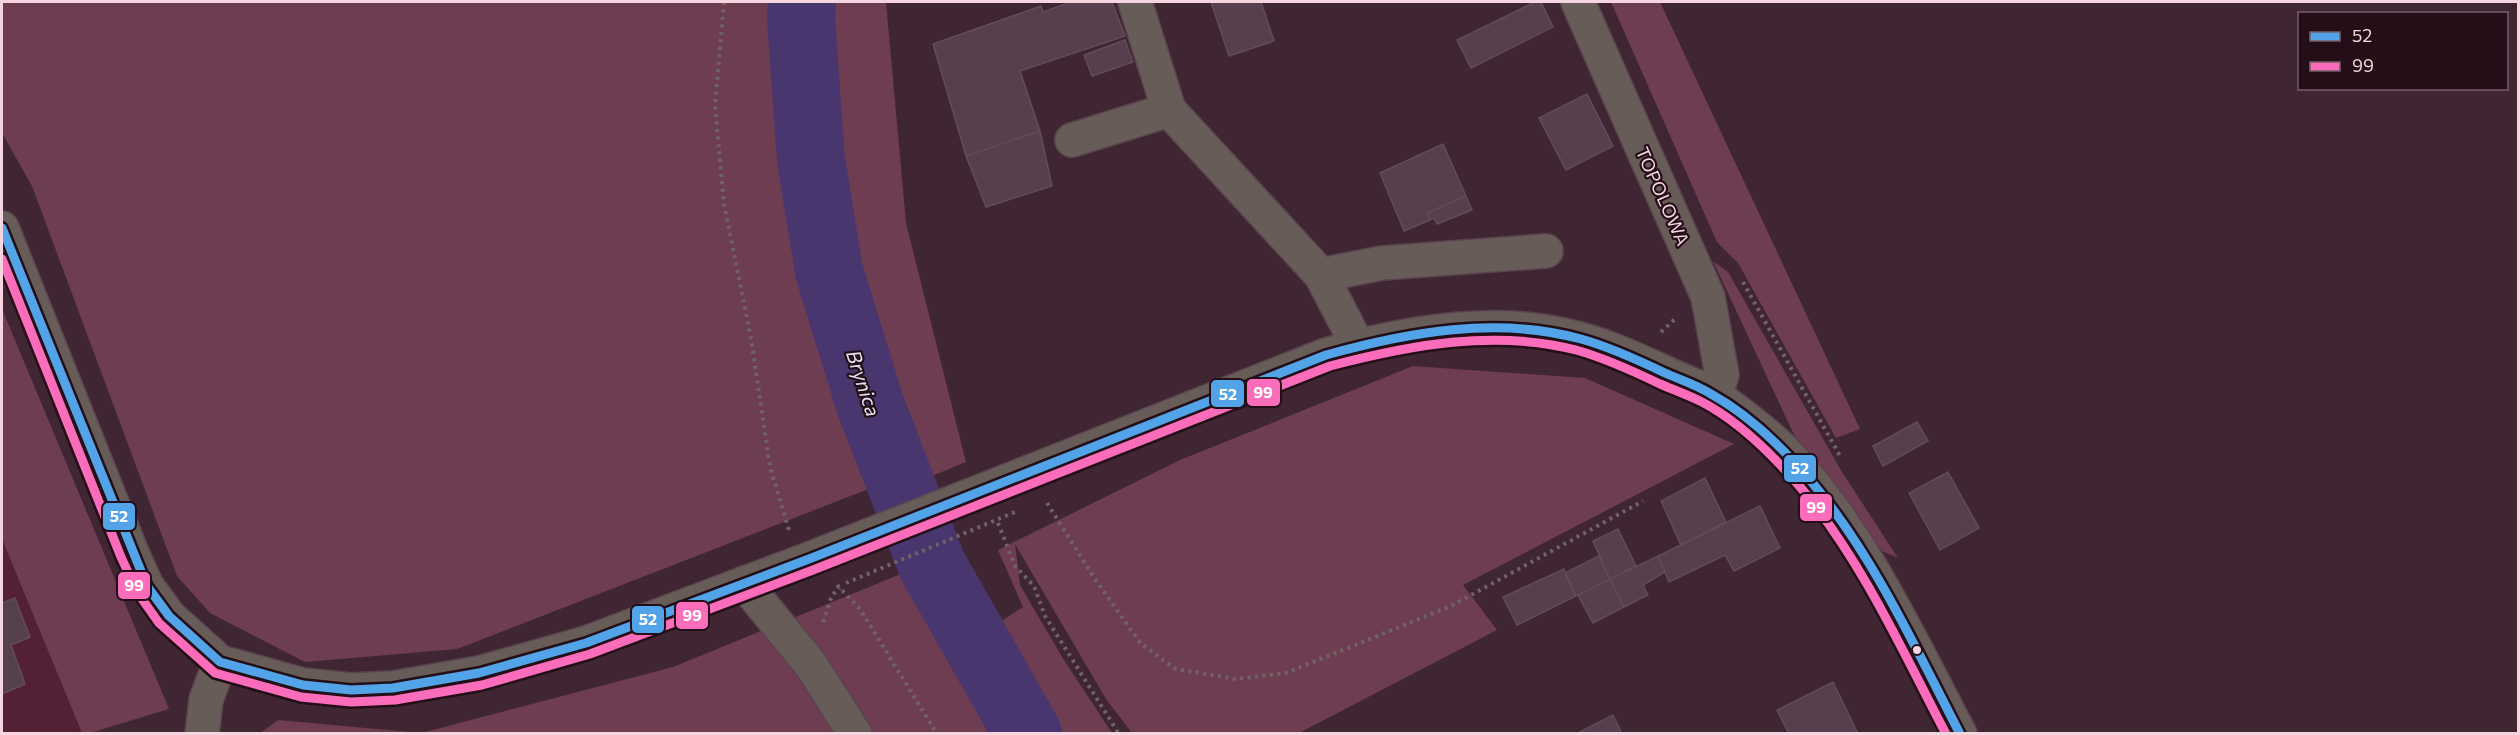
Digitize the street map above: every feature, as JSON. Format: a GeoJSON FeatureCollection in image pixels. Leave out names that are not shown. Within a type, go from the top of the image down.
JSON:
{"type":"FeatureCollection","features":[{"type":"Feature","properties":{"kind":"street"},"geometry":{"type":"LineString","coordinates":[[1135,2],[1169,110],[1321,275],[1358,346]]}},
{"type":"Feature","properties":{"kind":"street","name":"TOPOLOWA"},"geometry":{"type":"LineString","coordinates":[[1578,2],[1708,297],[1722,375],[1715,396]]}},
{"type":"Feature","properties":{"kind":"street"},"geometry":{"type":"LineString","coordinates":[[1072,140],[1169,110]]}},
{"type":"Feature","properties":{"kind":"street"},"geometry":{"type":"LineString","coordinates":[[2,228],[147,586],[169,616],[220,662],[303,685],[351,690],[393,688],[479,673],[586,643],[809,559],[1027,471],[1326,355],[1358,346],[1443,331],[1506,328],[1568,336],[1626,355],[1715,396],[1782,449],[1830,507],[1876,578],[1960,734]]}},
{"type":"Feature","properties":{"kind":"street"},"geometry":{"type":"LineString","coordinates":[[1321,275],[1382,263],[1546,251]]}},
{"type":"Feature","properties":{"kind":"street"},"geometry":{"type":"LineString","coordinates":[[744,583],[811,665],[855,734]]}},
{"type":"Feature","properties":{"kind":"street"},"geometry":{"type":"LineString","coordinates":[[202,734],[207,700],[220,662]]}},
{"type":"Feature","properties":{"kind":"path"},"geometry":{"type":"LineString","coordinates":[[724,2],[715,105],[724,204],[751,338],[770,467],[790,532],[809,559],[860,609],[938,734]]}},
{"type":"Feature","properties":{"kind":"path"},"geometry":{"type":"LineString","coordinates":[[1740,277],[1841,458]]}},
{"type":"Feature","properties":{"kind":"path"},"geometry":{"type":"LineString","coordinates":[[1027,471],[1095,579],[1141,644],[1176,669],[1236,679],[1286,673],[1451,606],[1643,501]]}},
{"type":"Feature","properties":{"kind":"path"},"geometry":{"type":"LineString","coordinates":[[982,490],[999,524],[1015,566],[1034,586],[1045,616],[1119,734]]}},
{"type":"Feature","properties":{"kind":"path"},"geometry":{"type":"LineString","coordinates":[[846,583],[1025,507]]}},
{"type":"Feature","properties":{"kind":"shaded area"},"geometry":{"type":"Polygon","coordinates":[[[2,2],[786,2],[785,82],[813,277],[884,483],[457,649],[305,662],[210,613],[177,576],[32,186],[2,133],[2,2]]]}},
{"type":"Feature","properties":{"kind":"shaded area"},"geometry":{"type":"Polygon","coordinates":[[[820,2],[886,2],[906,223],[966,462],[922,480],[830,175],[819,26],[820,2]]]}},
{"type":"Feature","properties":{"kind":"shaded area"},"geometry":{"type":"Polygon","coordinates":[[[1611,2],[1660,2],[1860,429],[1836,438],[1738,263],[1717,242],[1611,2]]]}},
{"type":"Feature","properties":{"kind":"shaded area"},"geometry":{"type":"Polygon","coordinates":[[[1713,261],[1728,272],[1842,472],[1898,558],[1882,551],[1795,437],[1713,261]]]}},
{"type":"Feature","properties":{"kind":"shaded area"},"geometry":{"type":"Polygon","coordinates":[[[2,309],[169,709],[90,733],[82,733],[2,539],[2,309]]]}},
{"type":"Feature","properties":{"kind":"shaded area"},"geometry":{"type":"Polygon","coordinates":[[[1413,366],[1585,378],[1734,444],[1463,585],[1497,630],[1299,733],[1132,733],[1106,699],[1015,544],[1020,585],[1062,657],[1112,733],[1055,733],[989,629],[1023,607],[998,550],[1180,460],[1413,366]]]}},
{"type":"Feature","properties":{"kind":"shaded area"},"geometry":{"type":"Polygon","coordinates":[[[2,539],[82,733],[2,733],[2,539]]]}},
{"type":"Feature","properties":{"kind":"shaded area"},"geometry":{"type":"Polygon","coordinates":[[[913,569],[968,682],[1004,733],[259,734],[278,720],[421,733],[673,667],[913,569]]]}},
{"type":"Feature","properties":{"kind":"building"},"geometry":{"type":"Polygon","coordinates":[[[1071,2],[1112,2],[1125,36],[1020,71],[1040,131],[966,156],[933,44],[1041,6],[1043,12],[1071,2]]]}},
{"type":"Feature","properties":{"kind":"building"},"geometry":{"type":"Polygon","coordinates":[[[1211,2],[1261,2],[1274,41],[1229,56],[1211,2]]]}},
{"type":"Feature","properties":{"kind":"building"},"geometry":{"type":"Polygon","coordinates":[[[1535,2],[1541,2],[1553,27],[1471,68],[1457,40],[1535,2]]]}},
{"type":"Feature","properties":{"kind":"building"},"geometry":{"type":"Polygon","coordinates":[[[1125,40],[1133,62],[1092,76],[1084,55],[1125,40]]]}},
{"type":"Feature","properties":{"kind":"building"},"geometry":{"type":"Polygon","coordinates":[[[1587,94],[1613,146],[1566,170],[1539,118],[1587,94]]]}},
{"type":"Feature","properties":{"kind":"building"},"geometry":{"type":"Polygon","coordinates":[[[1040,131],[1052,186],[986,207],[966,156],[1040,131]]]}},
{"type":"Feature","properties":{"kind":"building"},"geometry":{"type":"Polygon","coordinates":[[[1443,144],[1466,196],[1427,213],[1430,220],[1404,231],[1380,173],[1443,144]]]}},
{"type":"Feature","properties":{"kind":"building"},"geometry":{"type":"Polygon","coordinates":[[[1466,196],[1472,210],[1437,224],[1434,218],[1430,220],[1427,213],[1466,196]]]}},
{"type":"Feature","properties":{"kind":"building"},"geometry":{"type":"Polygon","coordinates":[[[1917,422],[1928,441],[1883,466],[1873,446],[1917,422]]]}},
{"type":"Feature","properties":{"kind":"building"},"geometry":{"type":"Polygon","coordinates":[[[1948,472],[1979,528],[1940,550],[1909,493],[1948,472]]]}},
{"type":"Feature","properties":{"kind":"building"},"geometry":{"type":"Polygon","coordinates":[[[1705,478],[1726,522],[1681,545],[1661,501],[1705,478]]]}},
{"type":"Feature","properties":{"kind":"building"},"geometry":{"type":"Polygon","coordinates":[[[1760,506],[1780,548],[1734,571],[1725,555],[1669,582],[1658,556],[1760,506]]]}},
{"type":"Feature","properties":{"kind":"building"},"geometry":{"type":"Polygon","coordinates":[[[1618,529],[1636,566],[1610,579],[1593,541],[1618,529]]]}},
{"type":"Feature","properties":{"kind":"building"},"geometry":{"type":"Polygon","coordinates":[[[1599,556],[1610,579],[1576,596],[1565,573],[1599,556]]]}},
{"type":"Feature","properties":{"kind":"building"},"geometry":{"type":"Polygon","coordinates":[[[1658,556],[1665,572],[1643,585],[1648,595],[1624,607],[1610,579],[1658,556]]]}},
{"type":"Feature","properties":{"kind":"building"},"geometry":{"type":"Polygon","coordinates":[[[1564,569],[1576,596],[1517,625],[1503,597],[1564,569]]]}},
{"type":"Feature","properties":{"kind":"building"},"geometry":{"type":"Polygon","coordinates":[[[1610,579],[1624,607],[1593,623],[1578,595],[1610,579]]]}},
{"type":"Feature","properties":{"kind":"building"},"geometry":{"type":"Polygon","coordinates":[[[15,598],[30,637],[11,645],[25,684],[2,694],[2,603],[15,598]]]}},
{"type":"Feature","properties":{"kind":"building"},"geometry":{"type":"Polygon","coordinates":[[[1833,682],[1858,734],[1789,734],[1777,710],[1833,682]]]}},
{"type":"Feature","properties":{"kind":"building"},"geometry":{"type":"Polygon","coordinates":[[[1613,715],[1622,734],[1576,734],[1613,715]]]}},
{"type":"Feature","properties":{"kind":"waterway","name":"Brynica"},"geometry":{"type":"LineString","coordinates":[[802,2],[801,19],[811,160],[829,271],[870,404],[932,565],[1028,734]]}},
{"type":"Feature","properties":{"kind":"transit line","name":"52"},"geometry":{"type":"LineString","coordinates":[[2,228],[147,586],[169,616],[220,662],[303,685],[351,690],[393,688],[479,673],[586,643],[809,559],[1326,355],[1421,334],[1485,328],[1549,332],[1603,346],[1695,385],[1725,402],[1764,433],[1810,480],[1854,539],[1892,602],[1960,734]]}},
{"type":"Feature","properties":{"kind":"transit line","name":"99"},"geometry":{"type":"LineString","coordinates":[[2,259],[137,592],[159,623],[215,673],[301,697],[351,702],[395,700],[482,685],[590,654],[813,570],[1330,366],[1421,346],[1483,340],[1545,344],[1598,357],[1702,402],[1730,419],[1755,440],[1801,488],[1843,545],[1897,638],[1946,734]]}}]}
